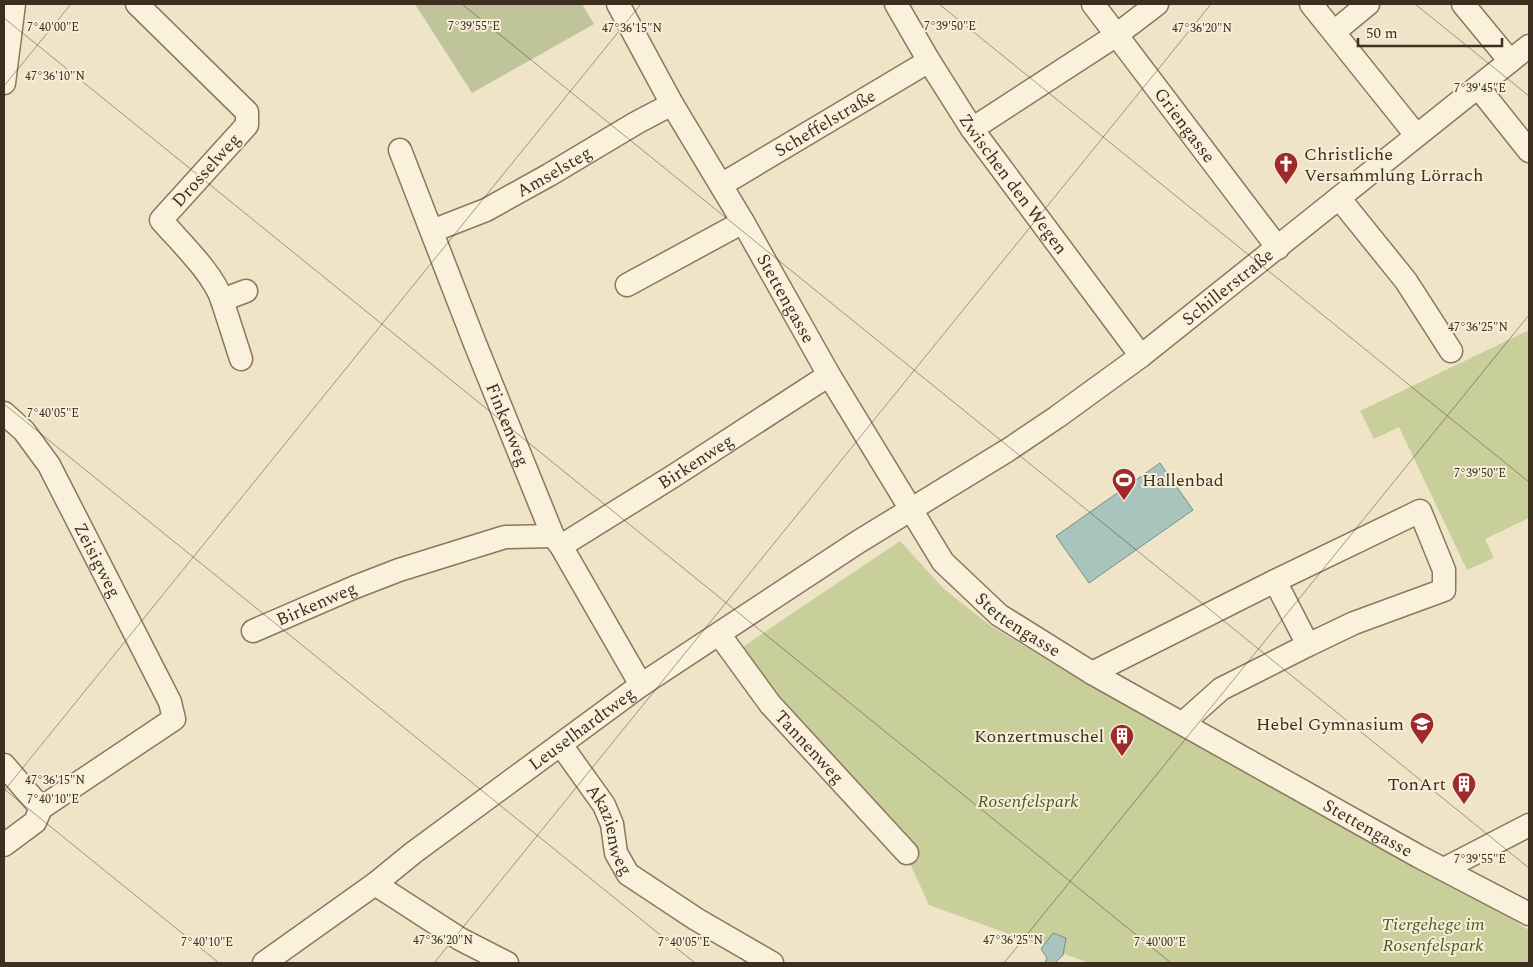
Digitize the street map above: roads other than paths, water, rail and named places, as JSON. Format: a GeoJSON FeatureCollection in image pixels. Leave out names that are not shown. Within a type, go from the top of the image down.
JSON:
{"type":"FeatureCollection","features":[{"type":"Feature","properties":{"kind":"street"},"geometry":{"type":"LineString","coordinates":[[4,83],[14,4]]}},
{"type":"Feature","properties":{"kind":"street","name":"Drosselweg"},"geometry":{"type":"LineString","coordinates":[[137,4],[247,112],[246,125],[161,220],[218,288],[241,359]]}},
{"type":"Feature","properties":{"kind":"street","name":"Stettengasse"},"geometry":{"type":"LineString","coordinates":[[618,4],[672,104],[721,185],[829,375],[943,562],[999,615],[1092,673],[1183,723],[1252,764],[1529,914]]}},
{"type":"Feature","properties":{"kind":"street","name":"Zwischen den Wegen"},"geometry":{"type":"LineString","coordinates":[[896,4],[972,129],[1141,356]]}},
{"type":"Feature","properties":{"kind":"street","name":"Griengasse"},"geometry":{"type":"LineString","coordinates":[[1093,4],[1278,248]]}},
{"type":"Feature","properties":{"kind":"street"},"geometry":{"type":"LineString","coordinates":[[972,129],[1116,36],[1157,4]]}},
{"type":"Feature","properties":{"kind":"street"},"geometry":{"type":"LineString","coordinates":[[1311,4],[1416,135]]}},
{"type":"Feature","properties":{"kind":"street"},"geometry":{"type":"LineString","coordinates":[[1334,32],[1368,4]]}},
{"type":"Feature","properties":{"kind":"street"},"geometry":{"type":"LineString","coordinates":[[1463,4],[1510,61]]}},
{"type":"Feature","properties":{"kind":"street","name":"Schillerstraße"},"geometry":{"type":"LineString","coordinates":[[911,510],[1032,435],[1141,356],[1529,46]]}},
{"type":"Feature","properties":{"kind":"street","name":"Scheffelstraße"},"geometry":{"type":"LineString","coordinates":[[721,185],[929,61]]}},
{"type":"Feature","properties":{"kind":"street"},"geometry":{"type":"LineString","coordinates":[[1478,87],[1529,151]]}},
{"type":"Feature","properties":{"kind":"street","name":"Amselsteg"},"geometry":{"type":"LineString","coordinates":[[432,231],[486,210],[672,104]]}},
{"type":"Feature","properties":{"kind":"street","name":"Finkenweg"},"geometry":{"type":"LineString","coordinates":[[400,150],[474,341],[557,541],[642,685]]}},
{"type":"Feature","properties":{"kind":"street"},"geometry":{"type":"LineString","coordinates":[[1338,198],[1406,280],[1451,351]]}},
{"type":"Feature","properties":{"kind":"street"},"geometry":{"type":"LineString","coordinates":[[627,285],[742,222]]}},
{"type":"Feature","properties":{"kind":"street"},"geometry":{"type":"LineString","coordinates":[[222,300],[246,291]]}},
{"type":"Feature","properties":{"kind":"street","name":"Birkenweg"},"geometry":{"type":"LineString","coordinates":[[253,631],[399,570],[505,537],[557,541],[675,476],[829,375]]}},
{"type":"Feature","properties":{"kind":"street","name":"Zeisigweg"},"geometry":{"type":"LineString","coordinates":[[4,413],[24,431],[49,465],[170,702],[174,719],[41,808]]}},
{"type":"Feature","properties":{"kind":"street","name":"Leuselhardtweg"},"geometry":{"type":"LineString","coordinates":[[264,963],[375,884],[413,853],[642,685],[858,542],[911,510]]}},
{"type":"Feature","properties":{"kind":"street"},"geometry":{"type":"LineString","coordinates":[[1092,673],[1420,511],[1444,570],[1444,590],[1354,622],[1308,645],[1222,690],[1183,723]]}},
{"type":"Feature","properties":{"kind":"street"},"geometry":{"type":"LineString","coordinates":[[1275,581],[1308,645]]}},
{"type":"Feature","properties":{"kind":"street","name":"Tannenweg"},"geometry":{"type":"LineString","coordinates":[[719,634],[770,704],[907,853]]}},
{"type":"Feature","properties":{"kind":"street","name":"Akazienweg"},"geometry":{"type":"LineString","coordinates":[[560,745],[604,805],[612,824],[616,853],[628,874],[696,919],[772,963]]}},
{"type":"Feature","properties":{"kind":"street"},"geometry":{"type":"LineString","coordinates":[[4,764],[41,808],[35,822],[4,845]]}},
{"type":"Feature","properties":{"kind":"street"},"geometry":{"type":"LineString","coordinates":[[1444,869],[1529,825]]}},
{"type":"Feature","properties":{"kind":"street"},"geometry":{"type":"LineString","coordinates":[[375,884],[460,939],[507,963]]}},
{"type":"Feature","properties":{"kind":"water"},"geometry":{"type":"Polygon","coordinates":[[[1160,463],[1193,510],[1089,583],[1056,536],[1160,463]]]}},
{"type":"Feature","properties":{"kind":"water"},"geometry":{"type":"Polygon","coordinates":[[[1053,933],[1066,938],[1063,955],[1055,963],[1045,963],[1047,958],[1041,949],[1053,933]]]}},
{"type":"Feature","properties":{"kind":"place","name":"Christliche Versammlung Lörrach"},"geometry":{"type":"Point","coordinates":[1286,185]}},
{"type":"Feature","properties":{"kind":"place","name":"Hallenbad"},"geometry":{"type":"Point","coordinates":[1124,501]}},
{"type":"Feature","properties":{"kind":"place","name":"Hebel Gymnasium"},"geometry":{"type":"Point","coordinates":[1422,745]}},
{"type":"Feature","properties":{"kind":"place","name":"Konzertmuschel"},"geometry":{"type":"Point","coordinates":[1122,757]}},
{"type":"Feature","properties":{"kind":"place","name":"TonArt"},"geometry":{"type":"Point","coordinates":[1464,805]}},
{"type":"Feature","properties":{"kind":"park label","name":"Rosenfelspark"},"geometry":{"type":"Point","coordinates":[1028,801]}},
{"type":"Feature","properties":{"kind":"park label","name":"Tiergehege im Rosenfelspark"},"geometry":{"type":"Point","coordinates":[1433,934]}}]}
